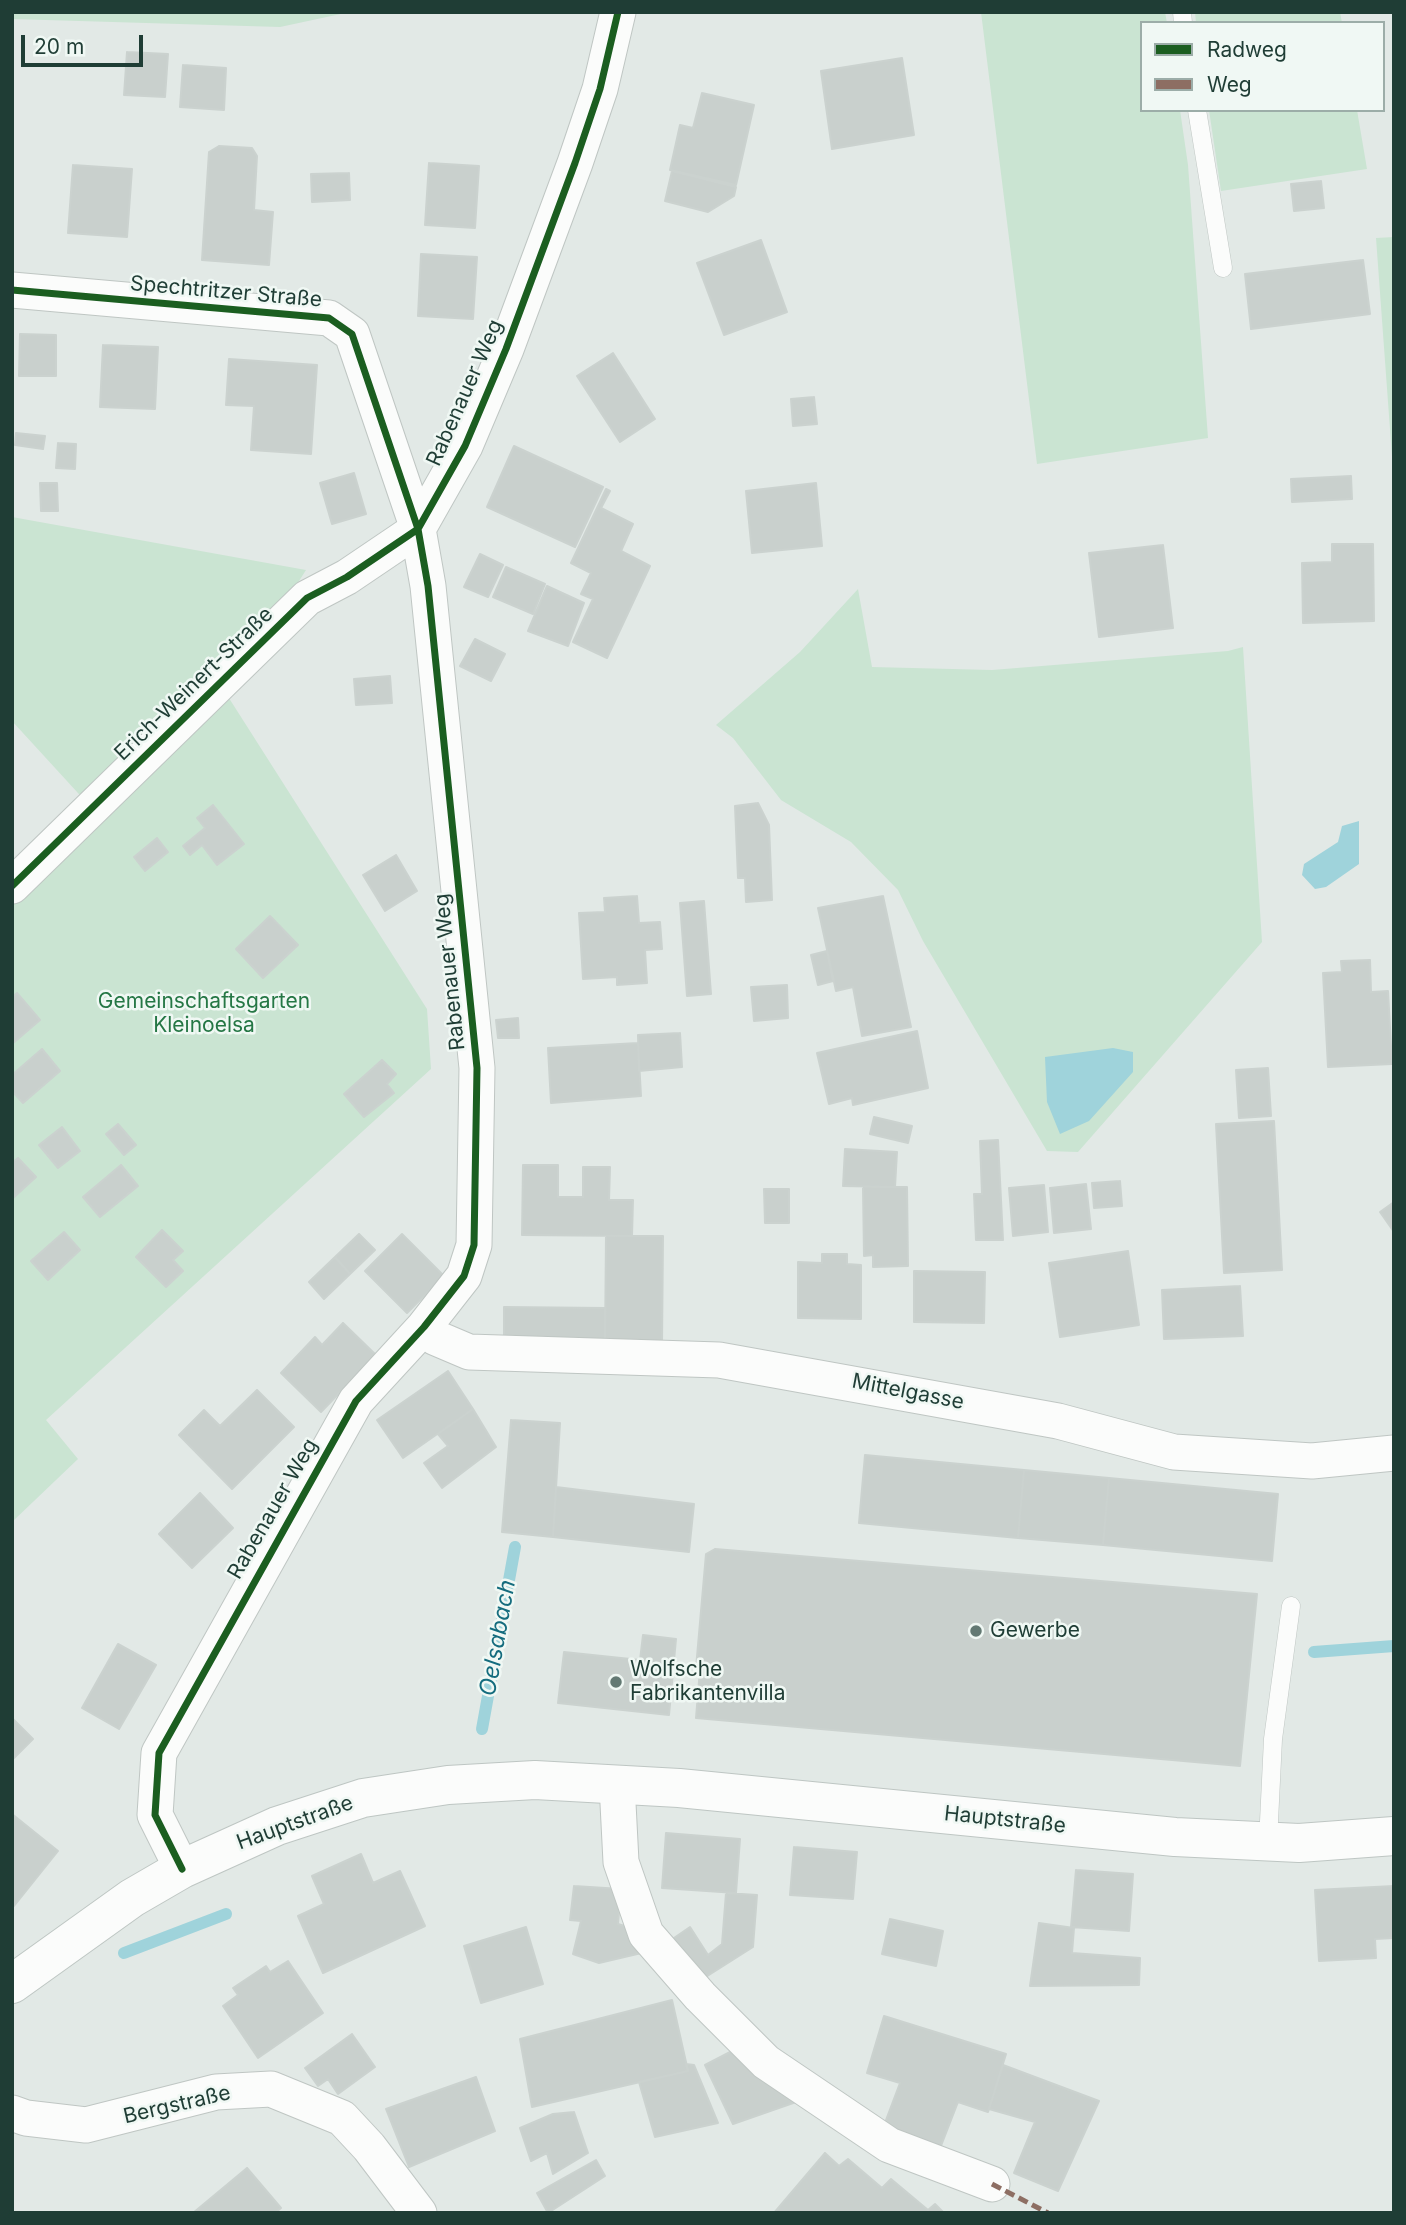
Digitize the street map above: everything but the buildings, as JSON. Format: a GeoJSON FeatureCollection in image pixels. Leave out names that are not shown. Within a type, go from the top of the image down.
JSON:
{"type":"FeatureCollection","features":[{"type":"Feature","properties":{"kind":"main road","name":"Hauptstraße"},"geometry":{"type":"LineString","coordinates":[[12,1984],[132,1898],[183,1869],[277,1826],[363,1798],[449,1785],[535,1780],[680,1788],[1175,1837],[1299,1843],[1394,1836]]}},
{"type":"Feature","properties":{"kind":"street","name":"Rabenauer Weg"},"geometry":{"type":"LineString","coordinates":[[183,1869],[155,1815],[159,1753],[356,1401],[424,1327],[464,1276],[474,1245],[477,1068],[428,586],[418,529],[465,446],[506,349],[600,89],[618,12]]}},
{"type":"Feature","properties":{"kind":"street","name":"Spechtritzer Straße"},"geometry":{"type":"LineString","coordinates":[[12,290],[329,318],[352,334],[418,529]]}},
{"type":"Feature","properties":{"kind":"street","name":"Erich-Weinert-Straße"},"geometry":{"type":"LineString","coordinates":[[12,886],[307,598],[346,578],[418,529]]}},
{"type":"Feature","properties":{"kind":"street","name":"Mittelgasse"},"geometry":{"type":"LineString","coordinates":[[424,1327],[436,1338],[469,1352],[719,1360],[1033,1416],[1174,1452],[1312,1461],[1394,1453]]}},
{"type":"Feature","properties":{"kind":"street"},"geometry":{"type":"LineString","coordinates":[[617,1784],[621,1861],[646,1934],[700,1996],[766,2062],[889,2145],[992,2184]]}},
{"type":"Feature","properties":{"kind":"street","name":"Bergstraße"},"geometry":{"type":"LineString","coordinates":[[12,2113],[26,2118],[86,2125],[216,2092],[271,2089],[342,2118],[369,2147],[419,2213]]}},
{"type":"Feature","properties":{"kind":"lane"},"geometry":{"type":"LineString","coordinates":[[1197,112],[1223,268]]}},
{"type":"Feature","properties":{"kind":"lane"},"geometry":{"type":"LineString","coordinates":[[1268,1842],[1273,1739],[1291,1606]]}},
{"type":"Feature","properties":{"kind":"green space"},"geometry":{"type":"Polygon","coordinates":[[[12,12],[350,12],[280,27],[12,19],[12,12]]]}},
{"type":"Feature","properties":{"kind":"green space"},"geometry":{"type":"Polygon","coordinates":[[[981,12],[1165,12],[1167,21],[1140,21],[1140,112],[1180,112],[1188,165],[1208,438],[1037,464],[981,12]]]}},
{"type":"Feature","properties":{"kind":"green space"},"geometry":{"type":"Polygon","coordinates":[[[1195,12],[1340,12],[1342,21],[1196,21],[1195,12]]]}},
{"type":"Feature","properties":{"kind":"green space"},"geometry":{"type":"Polygon","coordinates":[[[1209,112],[1357,112],[1367,169],[1221,191],[1209,112]]]}},
{"type":"Feature","properties":{"kind":"green space"},"geometry":{"type":"Polygon","coordinates":[[[1394,237],[1394,484],[1376,238],[1394,237]]]}},
{"type":"Feature","properties":{"kind":"green space","name":"Gemeinschaftsgarten Kleinoelsa"},"geometry":{"type":"Polygon","coordinates":[[[12,517],[306,570],[227,695],[427,1009],[431,1069],[46,1420],[78,1459],[12,1522],[12,904],[99,816],[12,721],[12,517]]]}},
{"type":"Feature","properties":{"kind":"green space"},"geometry":{"type":"Polygon","coordinates":[[[858,589],[872,667],[992,670],[1228,651],[1243,647],[1262,942],[1078,1152],[1047,1151],[923,941],[898,890],[851,842],[781,800],[733,738],[716,725],[800,652],[858,589]]]}},
{"type":"Feature","properties":{"kind":"water"},"geometry":{"type":"Polygon","coordinates":[[[1359,821],[1359,864],[1326,887],[1315,889],[1302,875],[1304,864],[1338,842],[1342,826],[1359,821]]]}},
{"type":"Feature","properties":{"kind":"water"},"geometry":{"type":"Polygon","coordinates":[[[1113,1048],[1133,1052],[1133,1072],[1089,1121],[1060,1134],[1047,1102],[1045,1057],[1113,1048]]]}},
{"type":"Feature","properties":{"kind":"waterway","name":"Oelsabach"},"geometry":{"type":"LineString","coordinates":[[482,1729],[515,1547]]}},
{"type":"Feature","properties":{"kind":"waterway","name":"Oelsabach"},"geometry":{"type":"LineString","coordinates":[[1314,1652],[1394,1646]]}},
{"type":"Feature","properties":{"kind":"waterway","name":"Oelsabach"},"geometry":{"type":"LineString","coordinates":[[124,1953],[226,1914]]}},
{"type":"Feature","properties":{"kind":"marked path"},"geometry":{"type":"LineString","coordinates":[[992,2184],[1048,2213]]}},
{"type":"Feature","properties":{"kind":"cycle path"},"geometry":{"type":"LineString","coordinates":[[12,886],[307,598],[347,577],[418,529],[465,446],[506,349],[600,89],[618,12]]}},
{"type":"Feature","properties":{"kind":"cycle path"},"geometry":{"type":"LineString","coordinates":[[12,290],[329,318],[352,334],[418,529],[428,586],[477,1068],[474,1245],[464,1276],[424,1327],[356,1401],[159,1753],[155,1815],[182,1869]]}},
{"type":"Feature","properties":{"kind":"place","name":"Gewerbe"},"geometry":{"type":"Point","coordinates":[976,1631]}},
{"type":"Feature","properties":{"kind":"place","name":"Wolfsche Fabrikantenvilla"},"geometry":{"type":"Point","coordinates":[616,1682]}}]}
